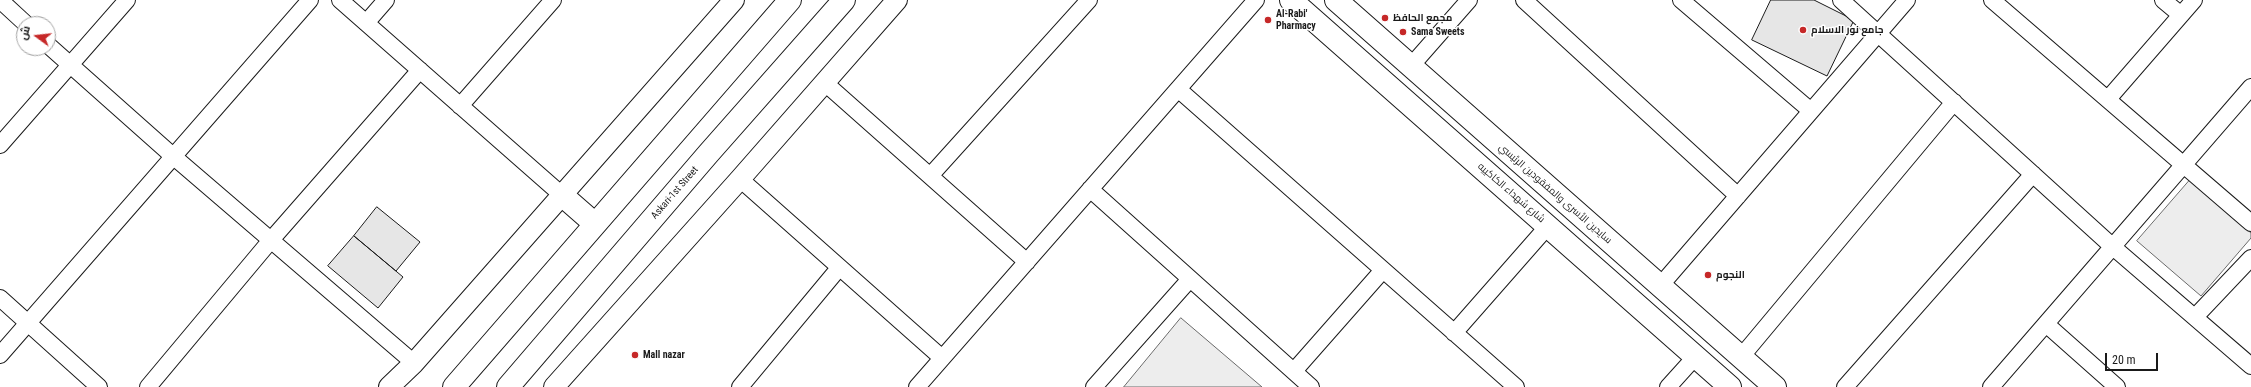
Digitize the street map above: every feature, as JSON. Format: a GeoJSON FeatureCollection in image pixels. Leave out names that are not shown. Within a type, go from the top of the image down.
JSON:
{"type":"FeatureCollection","features":[{"type":"Feature","properties":{"kind":"main road"},"geometry":{"type":"LineString","coordinates":[[454,387],[790,0]]}},
{"type":"Feature","properties":{"kind":"main road","name":"Askari-1st Street"},"geometry":{"type":"LineString","coordinates":[[516,384],[708,154],[844,0]]}},
{"type":"Feature","properties":{"kind":"main road","name":"شارع شهداء الكاكييه"},"geometry":{"type":"LineString","coordinates":[[1292,0],[1730,387]]}},
{"type":"Feature","properties":{"kind":"main road","name":"سايدين الأسرى والمفقودين الرئيسي"},"geometry":{"type":"LineString","coordinates":[[1337,0],[1775,387]]}},
{"type":"Feature","properties":{"kind":"main road"},"geometry":{"type":"LineString","coordinates":[[563,196],[595,224]]}},
{"type":"Feature","properties":{"kind":"street"},"geometry":{"type":"LineString","coordinates":[[0,0],[17,16]]}},
{"type":"Feature","properties":{"kind":"street"},"geometry":{"type":"LineString","coordinates":[[0,145],[127,0]]}},
{"type":"Feature","properties":{"kind":"street"},"geometry":{"type":"LineString","coordinates":[[0,355],[30,323],[310,0]]}},
{"type":"Feature","properties":{"kind":"street"},"geometry":{"type":"LineString","coordinates":[[340,0],[563,196]]}},
{"type":"Feature","properties":{"kind":"street"},"geometry":{"type":"LineString","coordinates":[[366,23],[386,0]]}},
{"type":"Feature","properties":{"kind":"street"},"geometry":{"type":"LineString","coordinates":[[460,106],[553,0]]}},
{"type":"Feature","properties":{"kind":"street"},"geometry":{"type":"LineString","coordinates":[[389,387],[414,363],[563,196],[734,0]]}},
{"type":"Feature","properties":{"kind":"street"},"geometry":{"type":"LineString","coordinates":[[554,387],[826,83],[897,0]]}},
{"type":"Feature","properties":{"kind":"street"},"geometry":{"type":"LineString","coordinates":[[930,176],[1089,0]]}},
{"type":"Feature","properties":{"kind":"street"},"geometry":{"type":"LineString","coordinates":[[916,387],[1256,0]]}},
{"type":"Feature","properties":{"kind":"street"},"geometry":{"type":"LineString","coordinates":[[1411,66],[1469,0]]}},
{"type":"Feature","properties":{"kind":"street"},"geometry":{"type":"LineString","coordinates":[[1524,0],[1738,196]]}},
{"type":"Feature","properties":{"kind":"street"},"geometry":{"type":"LineString","coordinates":[[1681,0],[1811,111]]}},
{"type":"Feature","properties":{"kind":"street"},"geometry":{"type":"LineString","coordinates":[[1841,0],[2113,247],[2251,366]]}},
{"type":"Feature","properties":{"kind":"street"},"geometry":{"type":"LineString","coordinates":[[1660,286],[1908,0]]}},
{"type":"Feature","properties":{"kind":"street"},"geometry":{"type":"LineString","coordinates":[[1992,0],[2251,223]]}},
{"type":"Feature","properties":{"kind":"street"},"geometry":{"type":"LineString","coordinates":[[2163,0],[2181,15]]}},
{"type":"Feature","properties":{"kind":"street"},"geometry":{"type":"LineString","coordinates":[[2108,99],[2194,0]]}},
{"type":"Feature","properties":{"kind":"street"},"geometry":{"type":"LineString","coordinates":[[56,52],[174,157],[414,363]]}},
{"type":"Feature","properties":{"kind":"street"},"geometry":{"type":"LineString","coordinates":[[148,387],[271,240],[420,70]]}},
{"type":"Feature","properties":{"kind":"street"},"geometry":{"type":"LineString","coordinates":[[826,83],[1027,262]]}},
{"type":"Feature","properties":{"kind":"street"},"geometry":{"type":"LineString","coordinates":[[1991,387],[2251,87]]}},
{"type":"Feature","properties":{"kind":"street"},"geometry":{"type":"LineString","coordinates":[[1178,89],[1516,387]]}},
{"type":"Feature","properties":{"kind":"street"},"geometry":{"type":"LineString","coordinates":[[1741,357],[1954,102]]}},
{"type":"Feature","properties":{"kind":"street"},"geometry":{"type":"LineString","coordinates":[[1846,387],[2033,174]]}},
{"type":"Feature","properties":{"kind":"street"},"geometry":{"type":"LineString","coordinates":[[740,179],[942,358]]}},
{"type":"Feature","properties":{"kind":"street"},"geometry":{"type":"LineString","coordinates":[[1090,189],[1312,387]]}},
{"type":"Feature","properties":{"kind":"street"},"geometry":{"type":"LineString","coordinates":[[1454,333],[1548,226]]}},
{"type":"Feature","properties":{"kind":"street"},"geometry":{"type":"LineString","coordinates":[[2195,317],[2251,258]]}},
{"type":"Feature","properties":{"kind":"street"},"geometry":{"type":"LineString","coordinates":[[740,387],[839,268]]}},
{"type":"Feature","properties":{"kind":"street"},"geometry":{"type":"LineString","coordinates":[[1294,371],[1383,270]]}},
{"type":"Feature","properties":{"kind":"street"},"geometry":{"type":"LineString","coordinates":[[1094,387],[1190,279]]}},
{"type":"Feature","properties":{"kind":"street"},"geometry":{"type":"LineString","coordinates":[[0,298],[30,323],[99,387]]}},
{"type":"Feature","properties":{"kind":"street"},"geometry":{"type":"LineString","coordinates":[[2046,324],[2118,387]]}},
{"type":"Feature","properties":{"kind":"street"},"geometry":{"type":"LineString","coordinates":[[1668,387],[1696,356]]}},
{"type":"Feature","properties":{"kind":"shaded area"},"geometry":{"type":"Polygon","coordinates":[[[2190,180],[2251,233],[2251,238],[2201,296],[2137,241],[2190,180]]]}},
{"type":"Feature","properties":{"kind":"shaded area"},"geometry":{"type":"Polygon","coordinates":[[[1181,318],[1262,387],[1124,387],[1181,318]]]}},
{"type":"Feature","properties":{"kind":"building","name":"جامع نور الاسلام"},"geometry":{"type":"Polygon","coordinates":[[[1771,0],[1814,0],[1854,20],[1827,76],[1752,40],[1771,0]]]}},
{"type":"Feature","properties":{"kind":"building"},"geometry":{"type":"Polygon","coordinates":[[[377,207],[420,242],[396,271],[354,236],[377,207]]]}},
{"type":"Feature","properties":{"kind":"building"},"geometry":{"type":"Polygon","coordinates":[[[354,236],[403,277],[378,308],[328,266],[354,236]]]}},
{"type":"Feature","properties":{"kind":"place","name":"مجمع الحافظ"},"geometry":{"type":"Point","coordinates":[1385,18]}},
{"type":"Feature","properties":{"kind":"place","name":"Al-Rabi' Pharmacy"},"geometry":{"type":"Point","coordinates":[1268,20]}},
{"type":"Feature","properties":{"kind":"place","name":"جامع نور الاسلام"},"geometry":{"type":"Point","coordinates":[1803,30]}},
{"type":"Feature","properties":{"kind":"place","name":"Sama Sweets"},"geometry":{"type":"Point","coordinates":[1403,32]}},
{"type":"Feature","properties":{"kind":"place","name":"النجوم"},"geometry":{"type":"Point","coordinates":[1708,275]}},
{"type":"Feature","properties":{"kind":"place","name":"Mall nazar"},"geometry":{"type":"Point","coordinates":[635,355]}}]}
